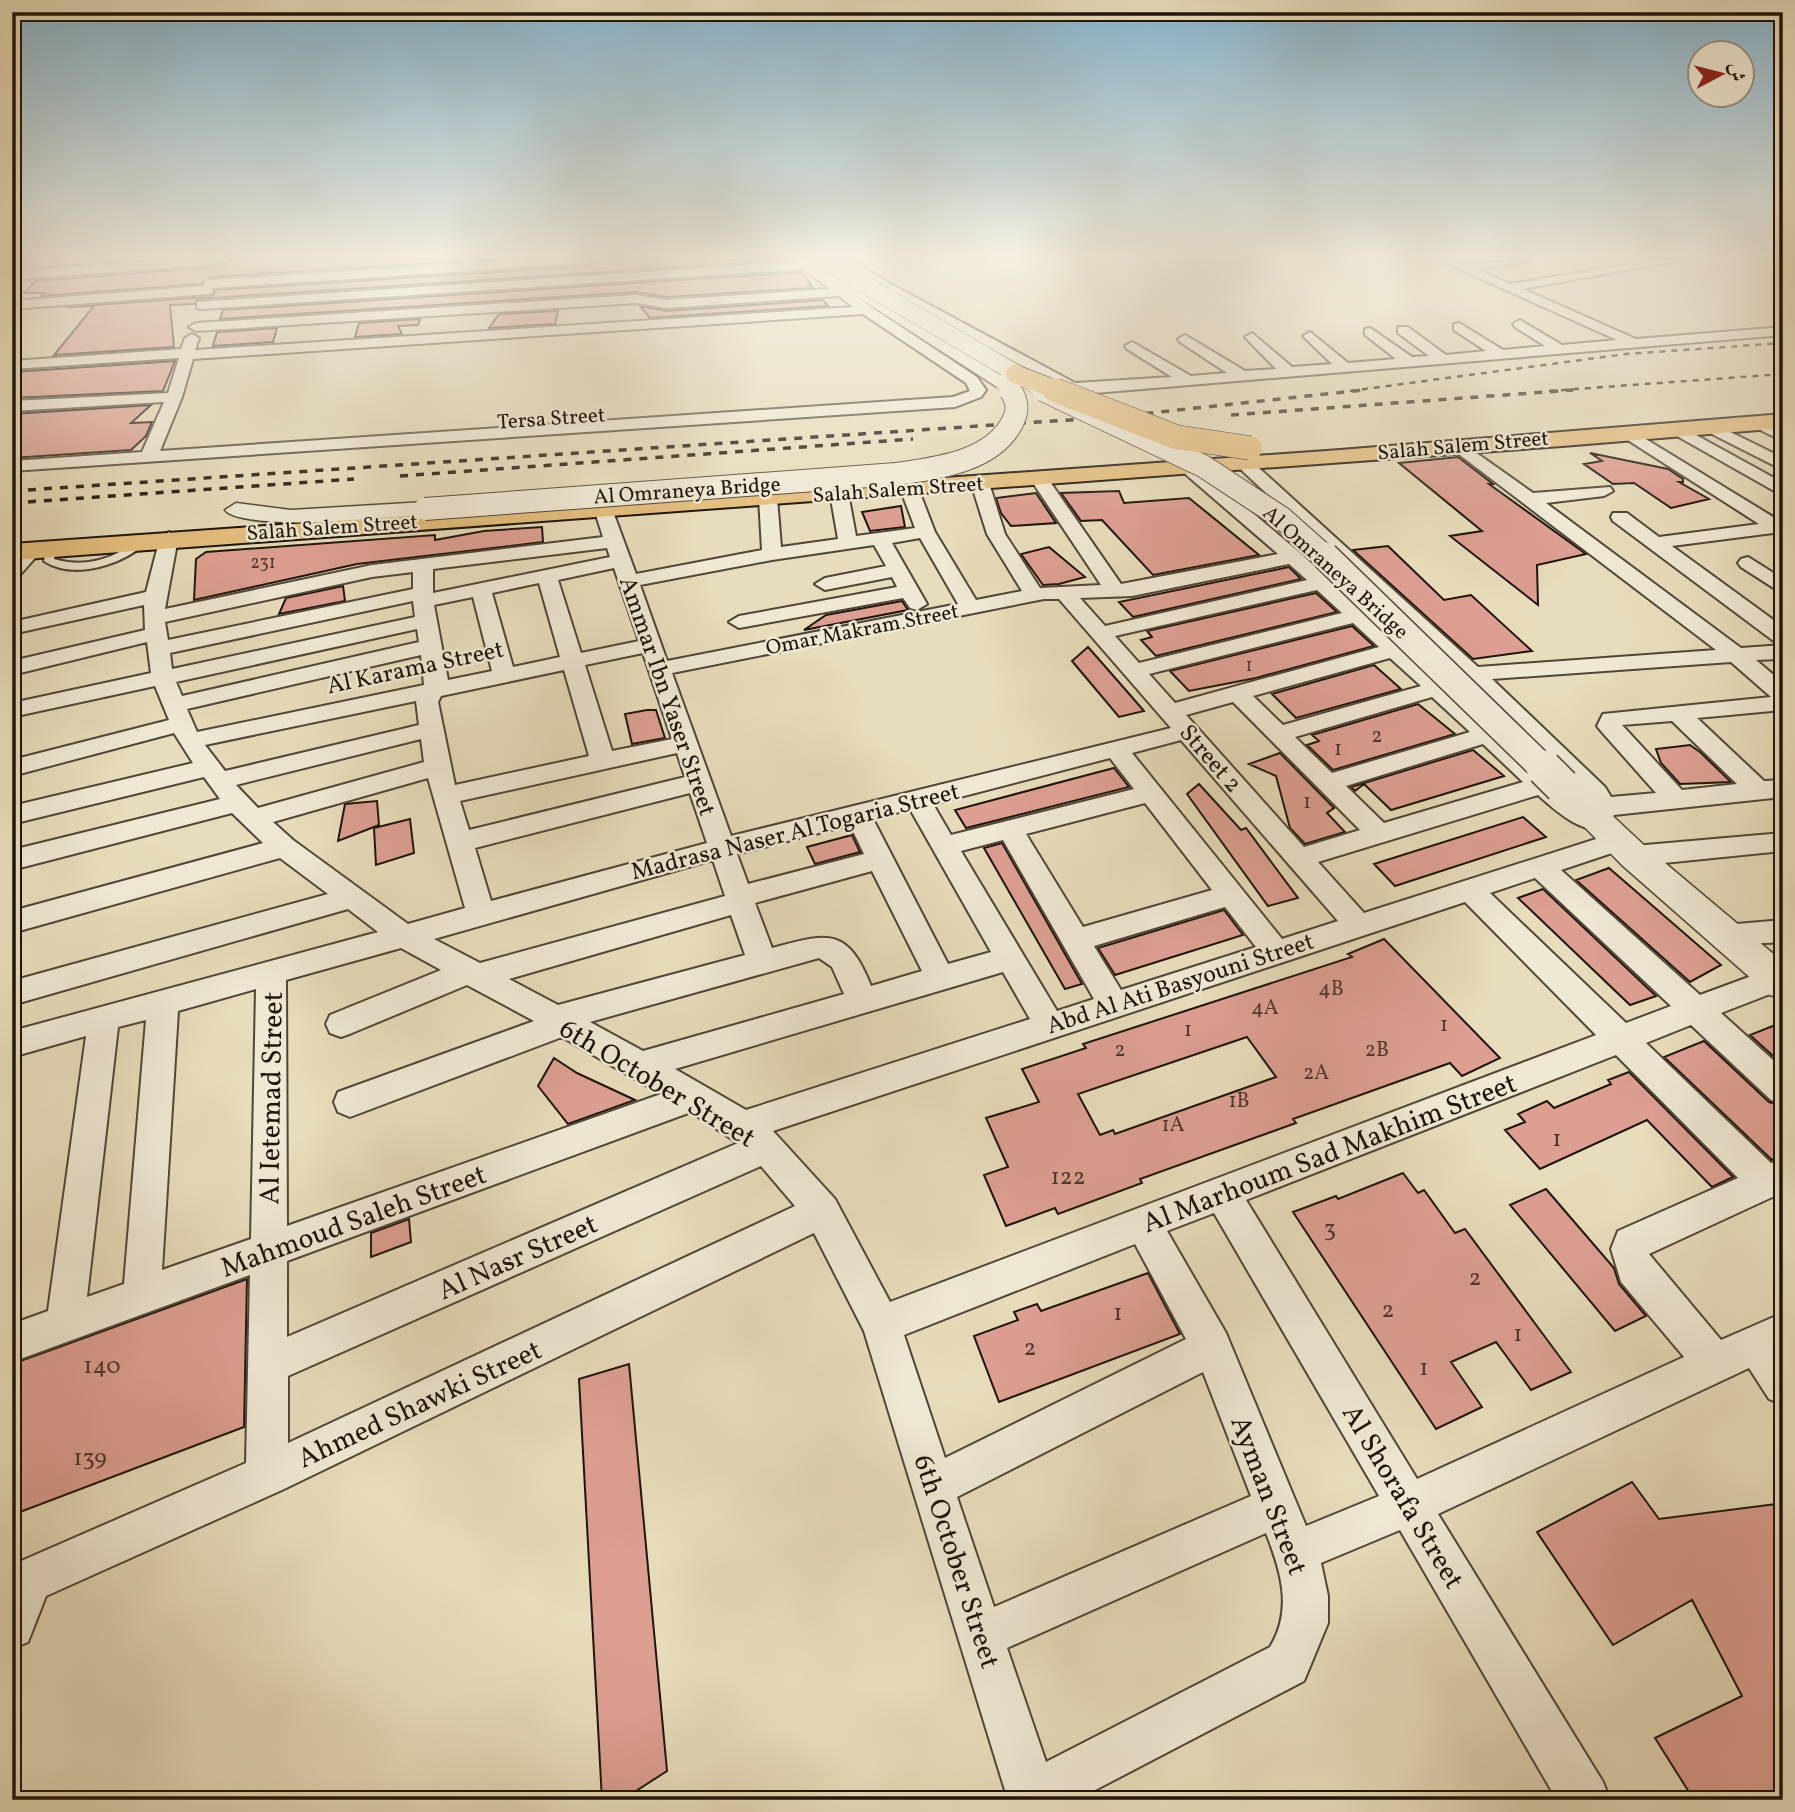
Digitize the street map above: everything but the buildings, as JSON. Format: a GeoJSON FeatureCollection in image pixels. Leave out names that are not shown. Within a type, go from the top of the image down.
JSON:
{"type":"FeatureCollection","features":[{"type":"Feature","properties":{"kind":"highway"},"geometry":{"type":"LineString","coordinates":[[1009,379],[1175,437],[1247,456],[1674,421]]}},
{"type":"Feature","properties":{"kind":"highway","name":"Salah Salem Street"},"geometry":{"type":"LineString","coordinates":[[211,512],[952,461],[969,472],[969,479],[1674,421],[1783,405]]}},
{"type":"Feature","properties":{"kind":"highway","name":"Salah Salem Street"},"geometry":{"type":"LineString","coordinates":[[32,550],[157,539],[909,488],[984,477],[1040,480],[1189,468],[1247,456],[1458,445],[1626,432],[1674,421],[1710,426],[1783,421]]}},
{"type":"Feature","properties":{"kind":"highway"},"geometry":{"type":"LineString","coordinates":[[96,545],[74,541],[72,536],[87,526],[108,520]]}},
{"type":"Feature","properties":{"kind":"street"},"geometry":{"type":"LineString","coordinates":[[149,457],[174,397],[191,344]]}},
{"type":"Feature","properties":{"kind":"street"},"geometry":{"type":"LineString","coordinates":[[12,365],[349,344]]}},
{"type":"Feature","properties":{"kind":"street"},"geometry":{"type":"LineString","coordinates":[[917,344],[972,380],[978,390]]}},
{"type":"Feature","properties":{"kind":"street","name":"Al Omraneya Bridge"},"geometry":{"type":"LineString","coordinates":[[949,344],[1009,379],[1203,466],[1282,518],[1552,785],[1614,832],[1724,934],[1780,981]]}},
{"type":"Feature","properties":{"kind":"street"},"geometry":{"type":"LineString","coordinates":[[991,344],[1083,390],[1613,344]]}},
{"type":"Feature","properties":{"kind":"street"},"geometry":{"type":"LineString","coordinates":[[1192,344],[1243,376]]}},
{"type":"Feature","properties":{"kind":"street"},"geometry":{"type":"LineString","coordinates":[[1258,344],[1288,372]]}},
{"type":"Feature","properties":{"kind":"street"},"geometry":{"type":"LineString","coordinates":[[1318,344],[1344,368]]}},
{"type":"Feature","properties":{"kind":"street"},"geometry":{"type":"LineString","coordinates":[[1385,344],[1409,362]]}},
{"type":"Feature","properties":{"kind":"street"},"geometry":{"type":"LineString","coordinates":[[1422,344],[1443,359]]}},
{"type":"Feature","properties":{"kind":"street"},"geometry":{"type":"LineString","coordinates":[[1484,344],[1499,354]]}},
{"type":"Feature","properties":{"kind":"street"},"geometry":{"type":"LineString","coordinates":[[1551,344],[1558,348]]}},
{"type":"Feature","properties":{"kind":"street"},"geometry":{"type":"LineString","coordinates":[[1132,346],[1189,381]]}},
{"type":"Feature","properties":{"kind":"street","name":"Tersa Street"},"geometry":{"type":"LineString","coordinates":[[12,466],[149,457],[150,464],[160,466],[929,416],[949,412],[954,409],[955,402],[971,399],[978,390],[1005,387],[1049,375]]}},
{"type":"Feature","properties":{"kind":"street","name":"Al Omraneya Bridge"},"geometry":{"type":"LineString","coordinates":[[236,510],[291,517],[896,474],[935,467],[985,450],[1012,427],[1018,410],[1009,379]]}},
{"type":"Feature","properties":{"kind":"street"},"geometry":{"type":"LineString","coordinates":[[12,406],[174,397]]}},
{"type":"Feature","properties":{"kind":"street"},"geometry":{"type":"LineString","coordinates":[[1674,421],[1783,491]]}},
{"type":"Feature","properties":{"kind":"street"},"geometry":{"type":"LineString","coordinates":[[1758,423],[1783,436]]}},
{"type":"Feature","properties":{"kind":"street"},"geometry":{"type":"LineString","coordinates":[[1710,426],[1783,465]]}},
{"type":"Feature","properties":{"kind":"street"},"geometry":{"type":"LineString","coordinates":[[1626,432],[1780,529]]}},
{"type":"Feature","properties":{"kind":"street"},"geometry":{"type":"LineString","coordinates":[[1458,445],[1737,656],[1783,695]]}},
{"type":"Feature","properties":{"kind":"street"},"geometry":{"type":"LineString","coordinates":[[1247,456],[1596,793],[1614,832]]}},
{"type":"Feature","properties":{"kind":"street"},"geometry":{"type":"LineString","coordinates":[[1189,468],[1293,556],[1487,735],[1552,785]]}},
{"type":"Feature","properties":{"kind":"street"},"geometry":{"type":"LineString","coordinates":[[984,477],[996,534],[1034,595]]}},
{"type":"Feature","properties":{"kind":"street"},"geometry":{"type":"LineString","coordinates":[[1040,480],[1116,592]]}},
{"type":"Feature","properties":{"kind":"street"},"geometry":{"type":"LineString","coordinates":[[909,488],[926,532],[970,607]]}},
{"type":"Feature","properties":{"kind":"street"},"geometry":{"type":"LineString","coordinates":[[1530,499],[1604,491]]}},
{"type":"Feature","properties":{"kind":"street"},"geometry":{"type":"LineString","coordinates":[[839,493],[848,542]]}},
{"type":"Feature","properties":{"kind":"street"},"geometry":{"type":"LineString","coordinates":[[768,498],[772,554]]}},
{"type":"Feature","properties":{"kind":"street"},"geometry":{"type":"LineString","coordinates":[[1745,507],[1783,499]]}},
{"type":"Feature","properties":{"kind":"street","name":"Ammar Ibn Yaser Street"},"geometry":{"type":"LineString","coordinates":[[603,509],[762,962]]}},
{"type":"Feature","properties":{"kind":"street"},"geometry":{"type":"LineString","coordinates":[[1620,517],[1783,637]]}},
{"type":"Feature","properties":{"kind":"street"},"geometry":{"type":"LineString","coordinates":[[1654,543],[1780,529]]}},
{"type":"Feature","properties":{"kind":"street"},"geometry":{"type":"LineString","coordinates":[[12,860],[186,709],[372,571],[423,565],[621,561],[772,554],[926,532]]}},
{"type":"Feature","properties":{"kind":"street"},"geometry":{"type":"LineString","coordinates":[[880,538],[923,616]]}},
{"type":"Feature","properties":{"kind":"street"},"geometry":{"type":"LineString","coordinates":[[157,539],[186,709]]}},
{"type":"Feature","properties":{"kind":"street"},"geometry":{"type":"LineString","coordinates":[[12,572],[32,550]]}},
{"type":"Feature","properties":{"kind":"street","name":"Omar Makram Street"},"geometry":{"type":"LineString","coordinates":[[659,669],[1034,595],[1116,592],[1293,556]]}},
{"type":"Feature","properties":{"kind":"street"},"geometry":{"type":"LineString","coordinates":[[12,815],[186,709],[424,605],[481,590],[621,561]]}},
{"type":"Feature","properties":{"kind":"street"},"geometry":{"type":"LineString","coordinates":[[1748,563],[1783,588]]}},
{"type":"Feature","properties":{"kind":"street"},"geometry":{"type":"LineString","coordinates":[[423,565],[424,605],[438,681],[427,702],[438,767],[481,913]]}},
{"type":"Feature","properties":{"kind":"street"},"geometry":{"type":"LineString","coordinates":[[825,584],[898,570]]}},
{"type":"Feature","properties":{"kind":"street"},"geometry":{"type":"LineString","coordinates":[[547,576],[603,763]]}},
{"type":"Feature","properties":{"kind":"street"},"geometry":{"type":"LineString","coordinates":[[1101,634],[1322,583]]}},
{"type":"Feature","properties":{"kind":"street"},"geometry":{"type":"LineString","coordinates":[[481,590],[504,675]]}},
{"type":"Feature","properties":{"kind":"street"},"geometry":{"type":"LineString","coordinates":[[739,622],[909,591]]}},
{"type":"Feature","properties":{"kind":"street","name":"Street 2"},"geometry":{"type":"LineString","coordinates":[[1065,592],[1358,925]]}},
{"type":"Feature","properties":{"kind":"street"},"geometry":{"type":"LineString","coordinates":[[1135,671],[1356,616]]}},
{"type":"Feature","properties":{"kind":"street"},"geometry":{"type":"LineString","coordinates":[[12,628],[186,709]]}},
{"type":"Feature","properties":{"kind":"street","name":"Al Karama Street"},"geometry":{"type":"LineString","coordinates":[[186,709],[432,690],[651,645]]}},
{"type":"Feature","properties":{"kind":"street"},"geometry":{"type":"LineString","coordinates":[[12,768],[186,709],[430,646]]}},
{"type":"Feature","properties":{"kind":"street"},"geometry":{"type":"LineString","coordinates":[[1170,712],[1393,650]]}},
{"type":"Feature","properties":{"kind":"street"},"geometry":{"type":"LineString","coordinates":[[1474,674],[1783,652]]}},
{"type":"Feature","properties":{"kind":"street"},"geometry":{"type":"LineString","coordinates":[[12,668],[438,767]]}},
{"type":"Feature","properties":{"kind":"street"},"geometry":{"type":"LineString","coordinates":[[1278,734],[1436,689]]}},
{"type":"Feature","properties":{"kind":"street"},"geometry":{"type":"LineString","coordinates":[[1238,694],[1378,834]]}},
{"type":"Feature","properties":{"kind":"street"},"geometry":{"type":"LineString","coordinates":[[1676,799],[1609,726],[1616,717],[1783,704]]}},
{"type":"Feature","properties":{"kind":"street"},"geometry":{"type":"LineString","coordinates":[[12,710],[186,709],[432,729]]}},
{"type":"Feature","properties":{"kind":"street","name":"6th October Street"},"geometry":{"type":"LineString","coordinates":[[186,709],[284,847],[404,936],[641,1065],[754,1136],[822,1211],[881,1325],[1033,1798]]}},
{"type":"Feature","properties":{"kind":"street"},"geometry":{"type":"LineString","coordinates":[[1677,712],[1770,789]]}},
{"type":"Feature","properties":{"kind":"street","name":"Madrasa Naser Al Togaria Street"},"geometry":{"type":"LineString","coordinates":[[12,1044],[722,848],[1188,732]]}},
{"type":"Feature","properties":{"kind":"street"},"geometry":{"type":"LineString","coordinates":[[1327,783],[1487,735]]}},
{"type":"Feature","properties":{"kind":"street"},"geometry":{"type":"LineString","coordinates":[[446,795],[684,744]]}},
{"type":"Feature","properties":{"kind":"street"},"geometry":{"type":"LineString","coordinates":[[1116,750],[1276,952]]}},
{"type":"Feature","properties":{"kind":"street"},"geometry":{"type":"LineString","coordinates":[[460,842],[699,782]]}},
{"type":"Feature","properties":{"kind":"street"},"geometry":{"type":"LineString","coordinates":[[1300,858],[1552,785]]}},
{"type":"Feature","properties":{"kind":"street"},"geometry":{"type":"LineString","coordinates":[[1614,832],[1676,799],[1770,789]]}},
{"type":"Feature","properties":{"kind":"street"},"geometry":{"type":"LineString","coordinates":[[945,846],[1150,793]]}},
{"type":"Feature","properties":{"kind":"street"},"geometry":{"type":"LineString","coordinates":[[917,799],[1050,1026]]}},
{"type":"Feature","properties":{"kind":"street"},"geometry":{"type":"LineString","coordinates":[[857,814],[940,978]]}},
{"type":"Feature","properties":{"kind":"street"},"geometry":{"type":"LineString","coordinates":[[1010,829],[1114,1005]]}},
{"type":"Feature","properties":{"kind":"street"},"geometry":{"type":"LineString","coordinates":[[1614,832],[1783,842]]}},
{"type":"Feature","properties":{"kind":"street","name":"Abd Al Ati Basyouni Street"},"geometry":{"type":"LineString","coordinates":[[754,1136],[1050,1026],[1539,866],[1614,832]]}},
{"type":"Feature","properties":{"kind":"street"},"geometry":{"type":"LineString","coordinates":[[12,922],[284,847]]}},
{"type":"Feature","properties":{"kind":"street"},"geometry":{"type":"LineString","coordinates":[[341,1024],[472,974],[880,859]]}},
{"type":"Feature","properties":{"kind":"street"},"geometry":{"type":"LineString","coordinates":[[1539,866],[1783,1090]]}},
{"type":"Feature","properties":{"kind":"street"},"geometry":{"type":"LineString","coordinates":[[1469,889],[1621,1039],[1774,1179],[1631,1244],[1629,1249],[1628,1255],[1634,1269],[1715,1363]]}},
{"type":"Feature","properties":{"kind":"street"},"geometry":{"type":"LineString","coordinates":[[1078,940],[1230,895]]}},
{"type":"Feature","properties":{"kind":"street"},"geometry":{"type":"LineString","coordinates":[[12,993],[354,897]]}},
{"type":"Feature","properties":{"kind":"street"},"geometry":{"type":"LineString","coordinates":[[1724,934],[1783,931]]}},
{"type":"Feature","properties":{"kind":"street"},"geometry":{"type":"LineString","coordinates":[[349,1102],[558,1022],[819,947],[833,949],[844,957],[862,1001]]}},
{"type":"Feature","properties":{"kind":"street"},"geometry":{"type":"LineString","coordinates":[[641,1065],[1010,958]]}},
{"type":"Feature","properties":{"kind":"street","name":"Al Ietemad Street"},"geometry":{"type":"LineString","coordinates":[[267,1475],[271,973]]}},
{"type":"Feature","properties":{"kind":"street","name":"Al Marhoum Sad Makhim Street"},"geometry":{"type":"LineString","coordinates":[[881,1325],[1696,1010],[1780,981]]}},
{"type":"Feature","properties":{"kind":"street"},"geometry":{"type":"LineString","coordinates":[[142,1296],[163,1001]]}},
{"type":"Feature","properties":{"kind":"street"},"geometry":{"type":"LineString","coordinates":[[65,1324],[104,1018]]}},
{"type":"Feature","properties":{"kind":"street","name":"Mahmoud Saleh Street"},"geometry":{"type":"LineString","coordinates":[[12,1343],[694,1097]]}},
{"type":"Feature","properties":{"kind":"street","name":"Al Nasr Street"},"geometry":{"type":"LineString","coordinates":[[268,1365],[754,1136]]}},
{"type":"Feature","properties":{"kind":"street","name":"Al Shorafa Street"},"geometry":{"type":"LineString","coordinates":[[1222,1193],[1585,1800]]}},
{"type":"Feature","properties":{"kind":"street","name":"Ahmed Shawki Street"},"geometry":{"type":"LineString","coordinates":[[20,1584],[267,1475],[822,1211]]}},
{"type":"Feature","properties":{"kind":"street","name":"Ayman Street"},"geometry":{"type":"LineString","coordinates":[[1033,1798],[1287,1664],[1302,1642],[1308,1612],[1304,1580],[1278,1506],[1212,1347],[1143,1224]]}},
{"type":"Feature","properties":{"kind":"street"},"geometry":{"type":"LineString","coordinates":[[1294,1552],[1409,1505],[1769,1338],[1783,1385]]}},
{"type":"Feature","properties":{"kind":"street"},"geometry":{"type":"LineString","coordinates":[[934,1486],[1212,1347]]}},
{"type":"Feature","properties":{"kind":"street"},"geometry":{"type":"LineString","coordinates":[[982,1636],[1278,1506]]}},
{"type":"Feature","properties":{"kind":"street"},"geometry":{"type":"LineString","coordinates":[[12,1626],[20,1584]]}},
{"type":"Feature","properties":{"kind":"lane"},"geometry":{"type":"LineString","coordinates":[[32,550],[67,568],[98,565],[127,555],[157,539]]}},
{"type":"Feature","properties":{"kind":"railway"},"geometry":{"type":"LineString","coordinates":[[1350,391],[1626,354],[1775,344]]}},
{"type":"Feature","properties":{"kind":"railway"},"geometry":{"type":"LineString","coordinates":[[1549,391],[1783,374]]}},
{"type":"Feature","properties":{"kind":"railway"},"geometry":{"type":"LineString","coordinates":[[12,491],[1113,417],[1363,390]]}},
{"type":"Feature","properties":{"kind":"railway"},"geometry":{"type":"LineString","coordinates":[[1231,415],[1573,390]]}},
{"type":"Feature","properties":{"kind":"railway"},"geometry":{"type":"LineString","coordinates":[[400,476],[913,439]]}},
{"type":"Feature","properties":{"kind":"railway"},"geometry":{"type":"LineString","coordinates":[[12,503],[354,479]]}}]}
